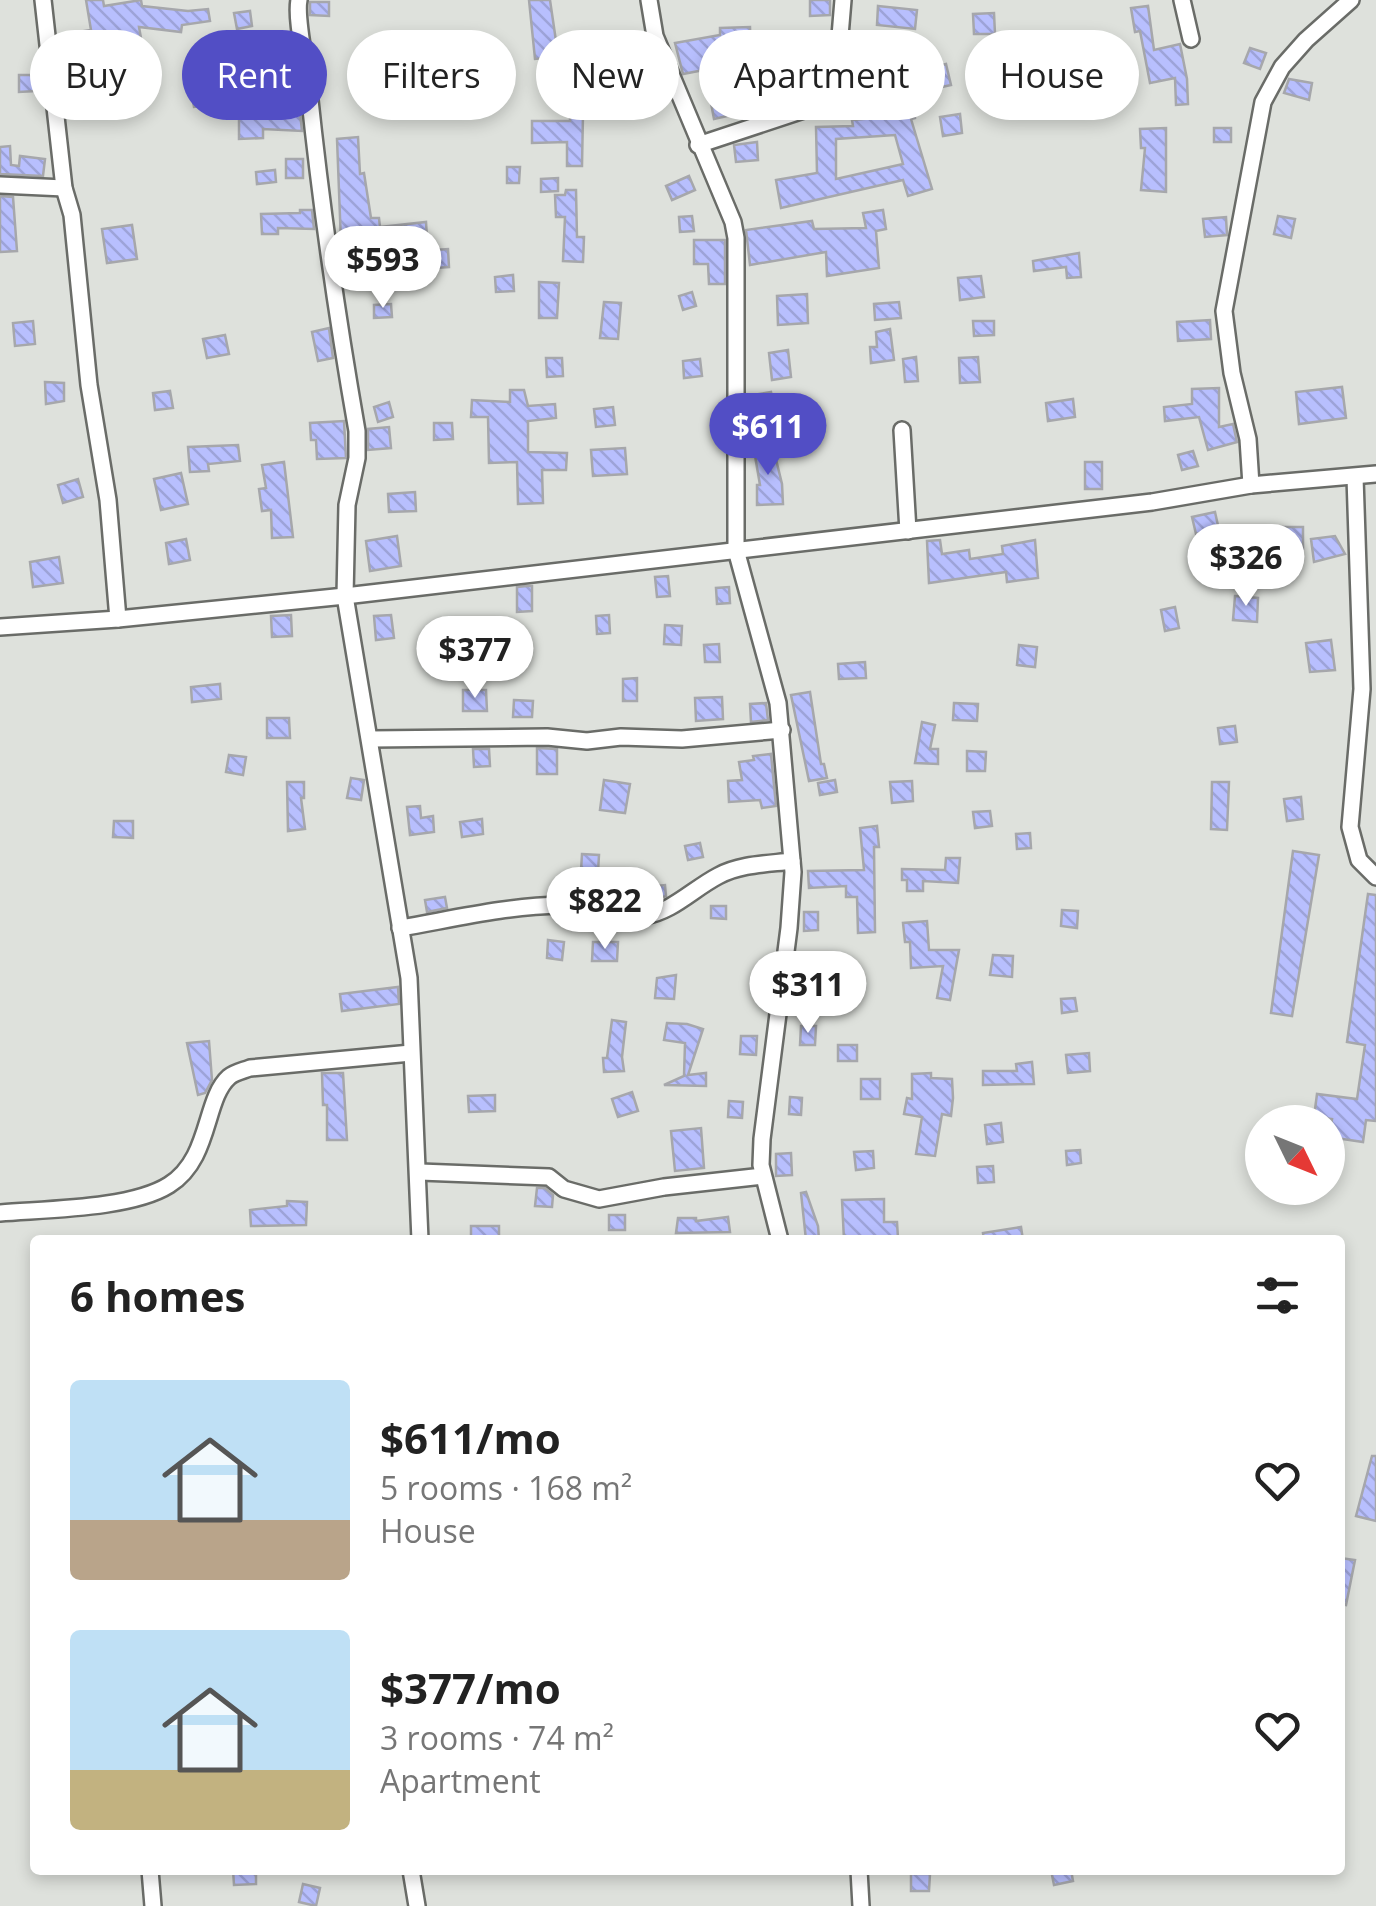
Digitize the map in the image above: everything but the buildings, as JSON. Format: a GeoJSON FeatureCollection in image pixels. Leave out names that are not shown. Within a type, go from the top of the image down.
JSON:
{"type":"FeatureCollection","features":[{"type":"Feature","properties":{"kind":"street"},"geometry":{"type":"LineString","coordinates":[[43,0],[64,188],[72,215],[83,336],[108,500],[118,619]]}},
{"type":"Feature","properties":{"kind":"street"},"geometry":{"type":"LineString","coordinates":[[299,0],[326,244],[357,431],[357,458],[348,505],[345,596],[408,978],[420,1235]]}},
{"type":"Feature","properties":{"kind":"street"},"geometry":{"type":"LineString","coordinates":[[649,0],[654,36],[733,222],[736,238],[736,550],[766,651],[782,730],[792,861],[789,928],[762,1139],[764,1176],[779,1235]]}},
{"type":"Feature","properties":{"kind":"street"},"geometry":{"type":"LineString","coordinates":[[698,145],[831,102],[835,96],[843,0]]}},
{"type":"Feature","properties":{"kind":"street"},"geometry":{"type":"LineString","coordinates":[[1182,0],[1191,39]]}},
{"type":"Feature","properties":{"kind":"street"},"geometry":{"type":"LineString","coordinates":[[1251,486],[1248,439],[1232,373],[1224,311],[1255,138],[1263,102],[1282,67],[1351,0]]}},
{"type":"Feature","properties":{"kind":"street"},"geometry":{"type":"LineString","coordinates":[[0,186],[64,188]]}},
{"type":"Feature","properties":{"kind":"street"},"geometry":{"type":"LineString","coordinates":[[902,430],[908,531]]}},
{"type":"Feature","properties":{"kind":"street"},"geometry":{"type":"LineString","coordinates":[[0,627],[345,596],[1376,474]]}},
{"type":"Feature","properties":{"kind":"street"},"geometry":{"type":"LineString","coordinates":[[1355,477],[1362,689],[1350,827],[1360,860],[1376,877]]}},
{"type":"Feature","properties":{"kind":"street"},"geometry":{"type":"LineString","coordinates":[[371,739],[682,739],[782,730]]}},
{"type":"Feature","properties":{"kind":"street"},"geometry":{"type":"LineString","coordinates":[[400,928],[566,905],[620,918],[647,916],[739,867],[792,861]]}},
{"type":"Feature","properties":{"kind":"street"},"geometry":{"type":"LineString","coordinates":[[0,1213],[125,1200],[152,1194],[174,1183],[204,1140],[224,1082],[232,1074],[250,1068],[412,1053]]}},
{"type":"Feature","properties":{"kind":"street"},"geometry":{"type":"LineString","coordinates":[[420,1172],[550,1177],[564,1189],[599,1200],[664,1187],[764,1176]]}},
{"type":"Feature","properties":{"kind":"street"},"geometry":{"type":"LineString","coordinates":[[150,1875],[153,1906]]}},
{"type":"Feature","properties":{"kind":"street"},"geometry":{"type":"LineString","coordinates":[[413,1875],[417,1906]]}},
{"type":"Feature","properties":{"kind":"street"},"geometry":{"type":"LineString","coordinates":[[859,1875],[861,1906]]}}]}
